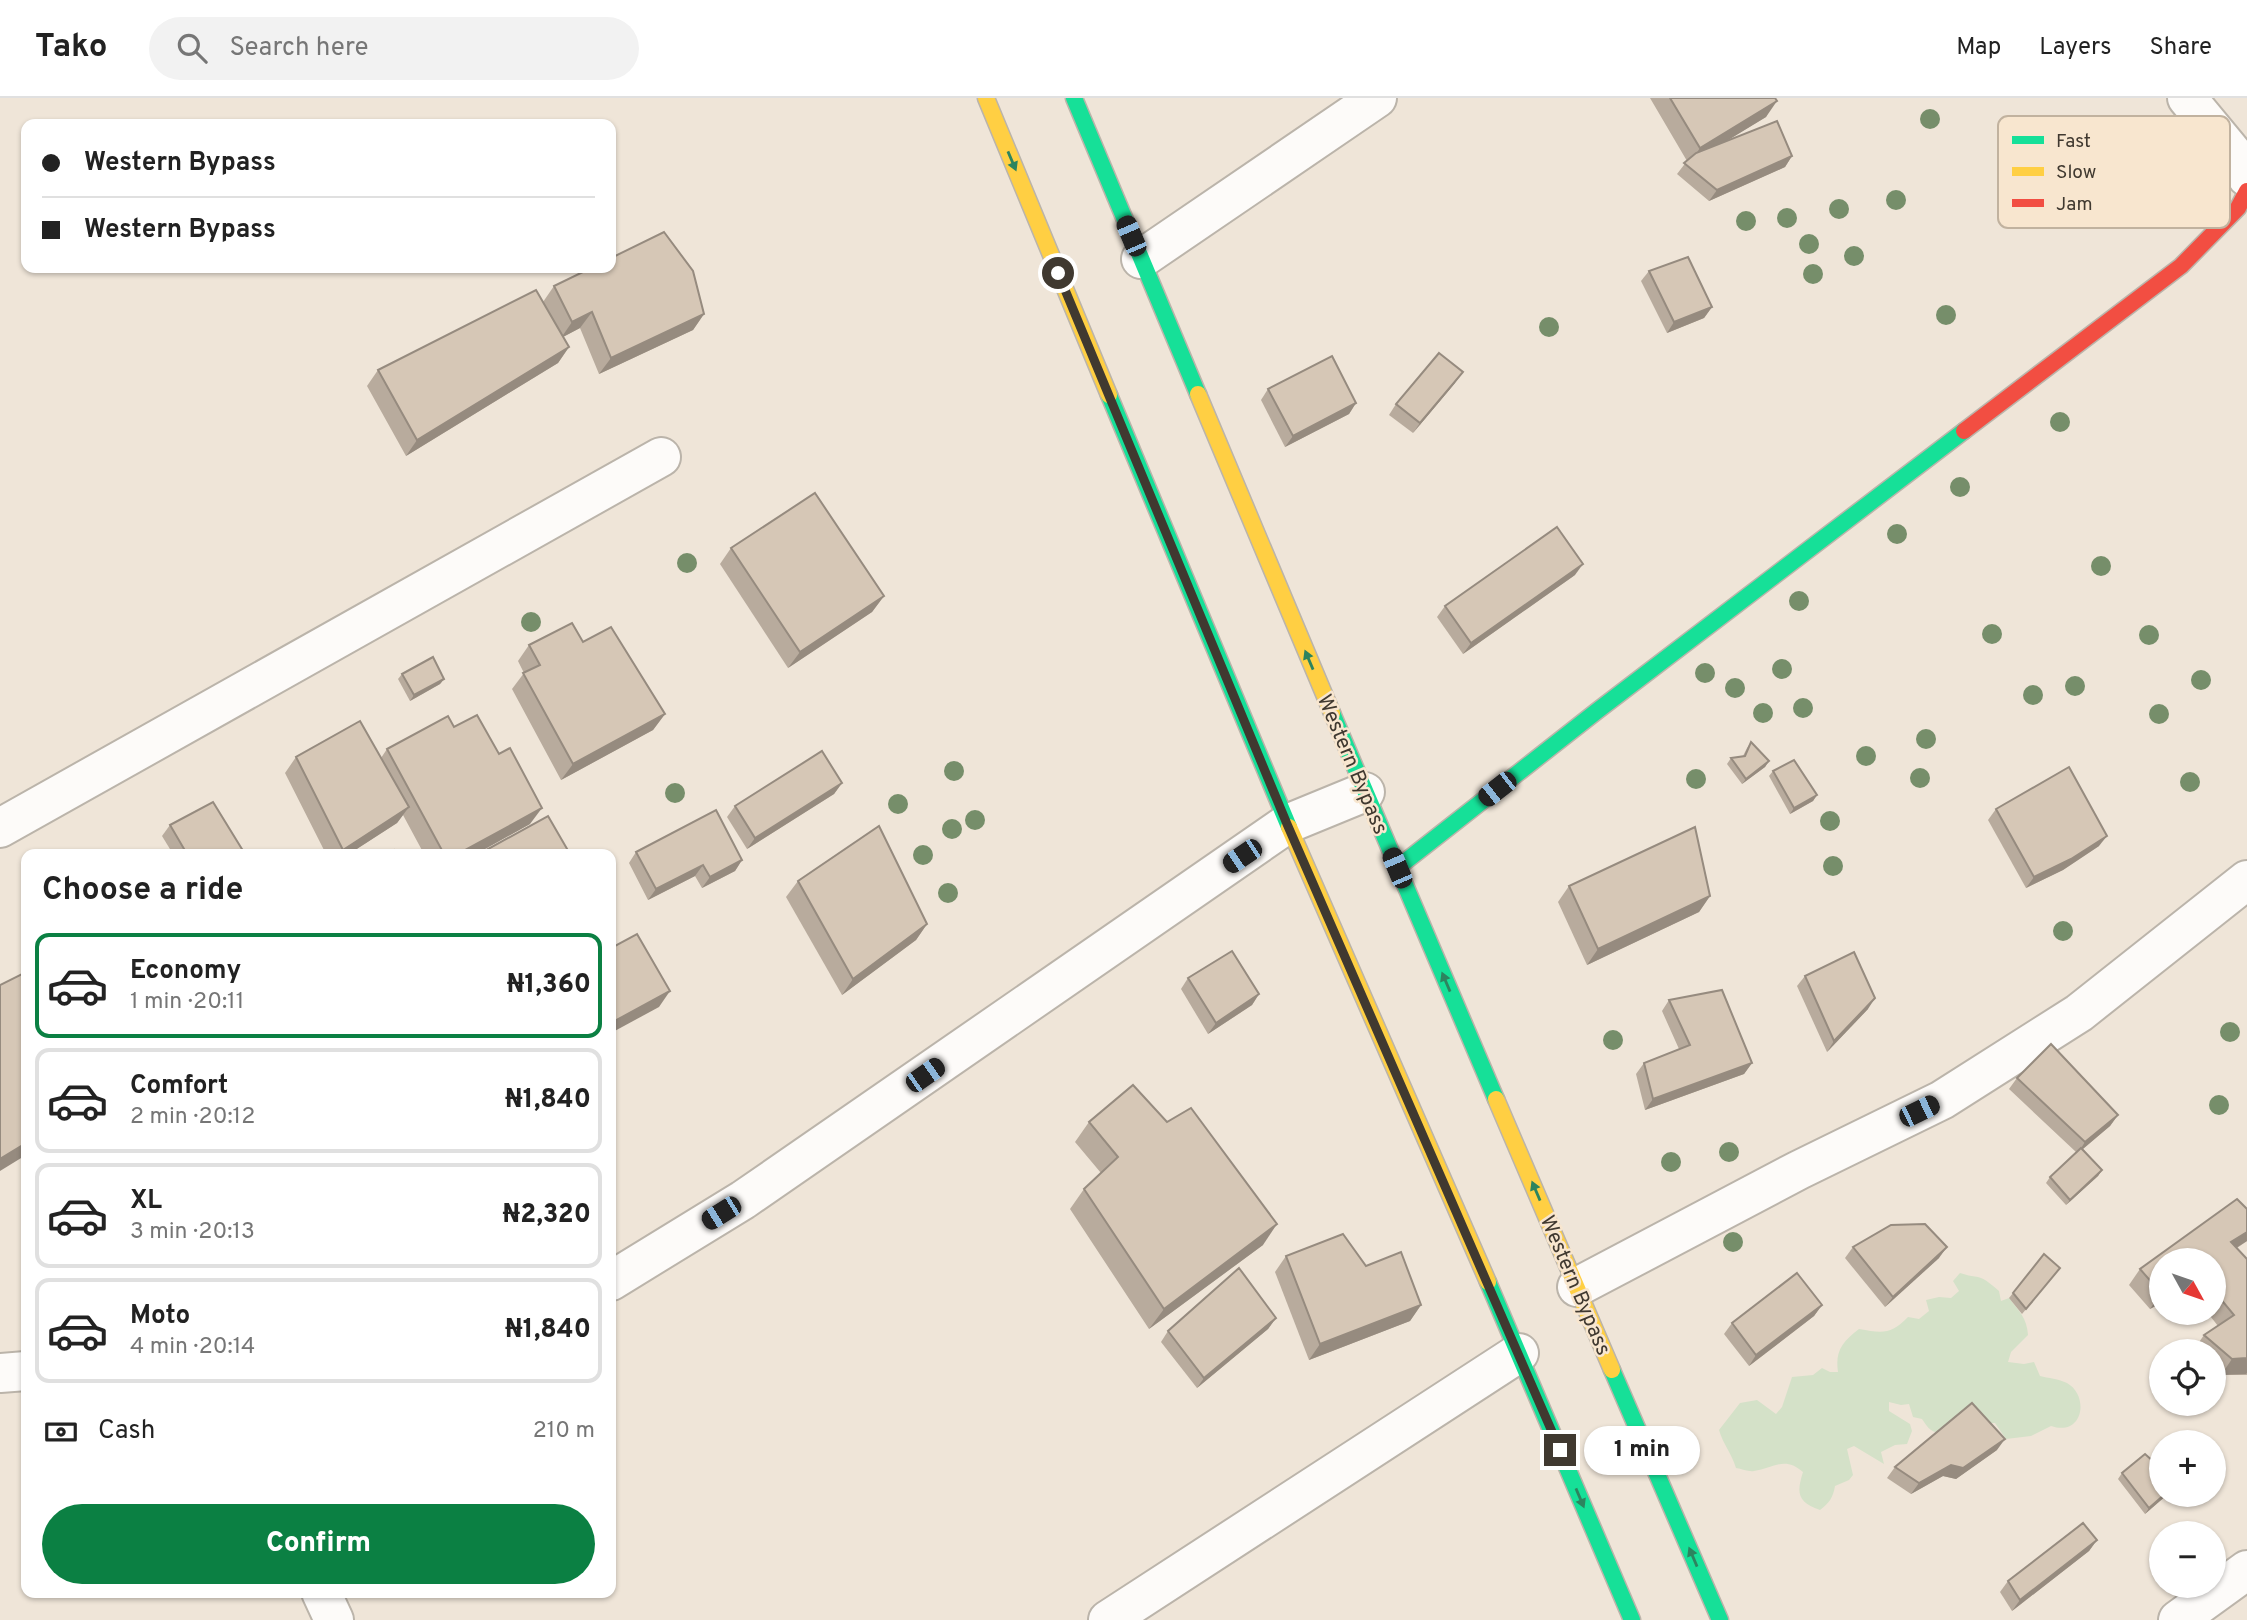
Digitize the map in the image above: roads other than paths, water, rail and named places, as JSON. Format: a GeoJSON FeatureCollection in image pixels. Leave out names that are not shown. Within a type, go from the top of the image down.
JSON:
{"type":"FeatureCollection","features":[{"type":"Feature","properties":{"kind":"main road"},"geometry":{"type":"LineString","coordinates":[[986,98],[1287,824],[1519,1353],[1632,1620]]}},
{"type":"Feature","properties":{"kind":"main road","name":"Western Bypass"},"geometry":{"type":"LineString","coordinates":[[1074,98],[1397,868],[1720,1620]]}},
{"type":"Feature","properties":{"kind":"main road"},"geometry":{"type":"LineString","coordinates":[[2230,216],[2238,208],[2247,191]]}},
{"type":"Feature","properties":{"kind":"main road"},"geometry":{"type":"LineString","coordinates":[[1397,868],[2180,265],[2218,228]]}},
{"type":"Feature","properties":{"kind":"street"},"geometry":{"type":"LineString","coordinates":[[1141,259],[1377,98]]}},
{"type":"Feature","properties":{"kind":"street"},"geometry":{"type":"LineString","coordinates":[[2187,98],[2202,116]]}},
{"type":"Feature","properties":{"kind":"street"},"geometry":{"type":"LineString","coordinates":[[2230,150],[2247,177]]}},
{"type":"Feature","properties":{"kind":"street"},"geometry":{"type":"LineString","coordinates":[[0,828],[660,457]]}},
{"type":"Feature","properties":{"kind":"street"},"geometry":{"type":"LineString","coordinates":[[616,1278],[743,1200],[1287,824],[1365,792]]}},
{"type":"Feature","properties":{"kind":"street"},"geometry":{"type":"LineString","coordinates":[[1577,1287],[1799,1170],[1942,1100],[2079,1013],[2247,880]]}},
{"type":"Feature","properties":{"kind":"street"},"geometry":{"type":"LineString","coordinates":[[1108,1620],[1519,1353]]}},
{"type":"Feature","properties":{"kind":"street"},"geometry":{"type":"LineString","coordinates":[[0,1373],[21,1371]]}},
{"type":"Feature","properties":{"kind":"street"},"geometry":{"type":"LineString","coordinates":[[2178,1620],[2247,1570]]}},
{"type":"Feature","properties":{"kind":"street"},"geometry":{"type":"LineString","coordinates":[[324,1598],[334,1620]]}}]}
